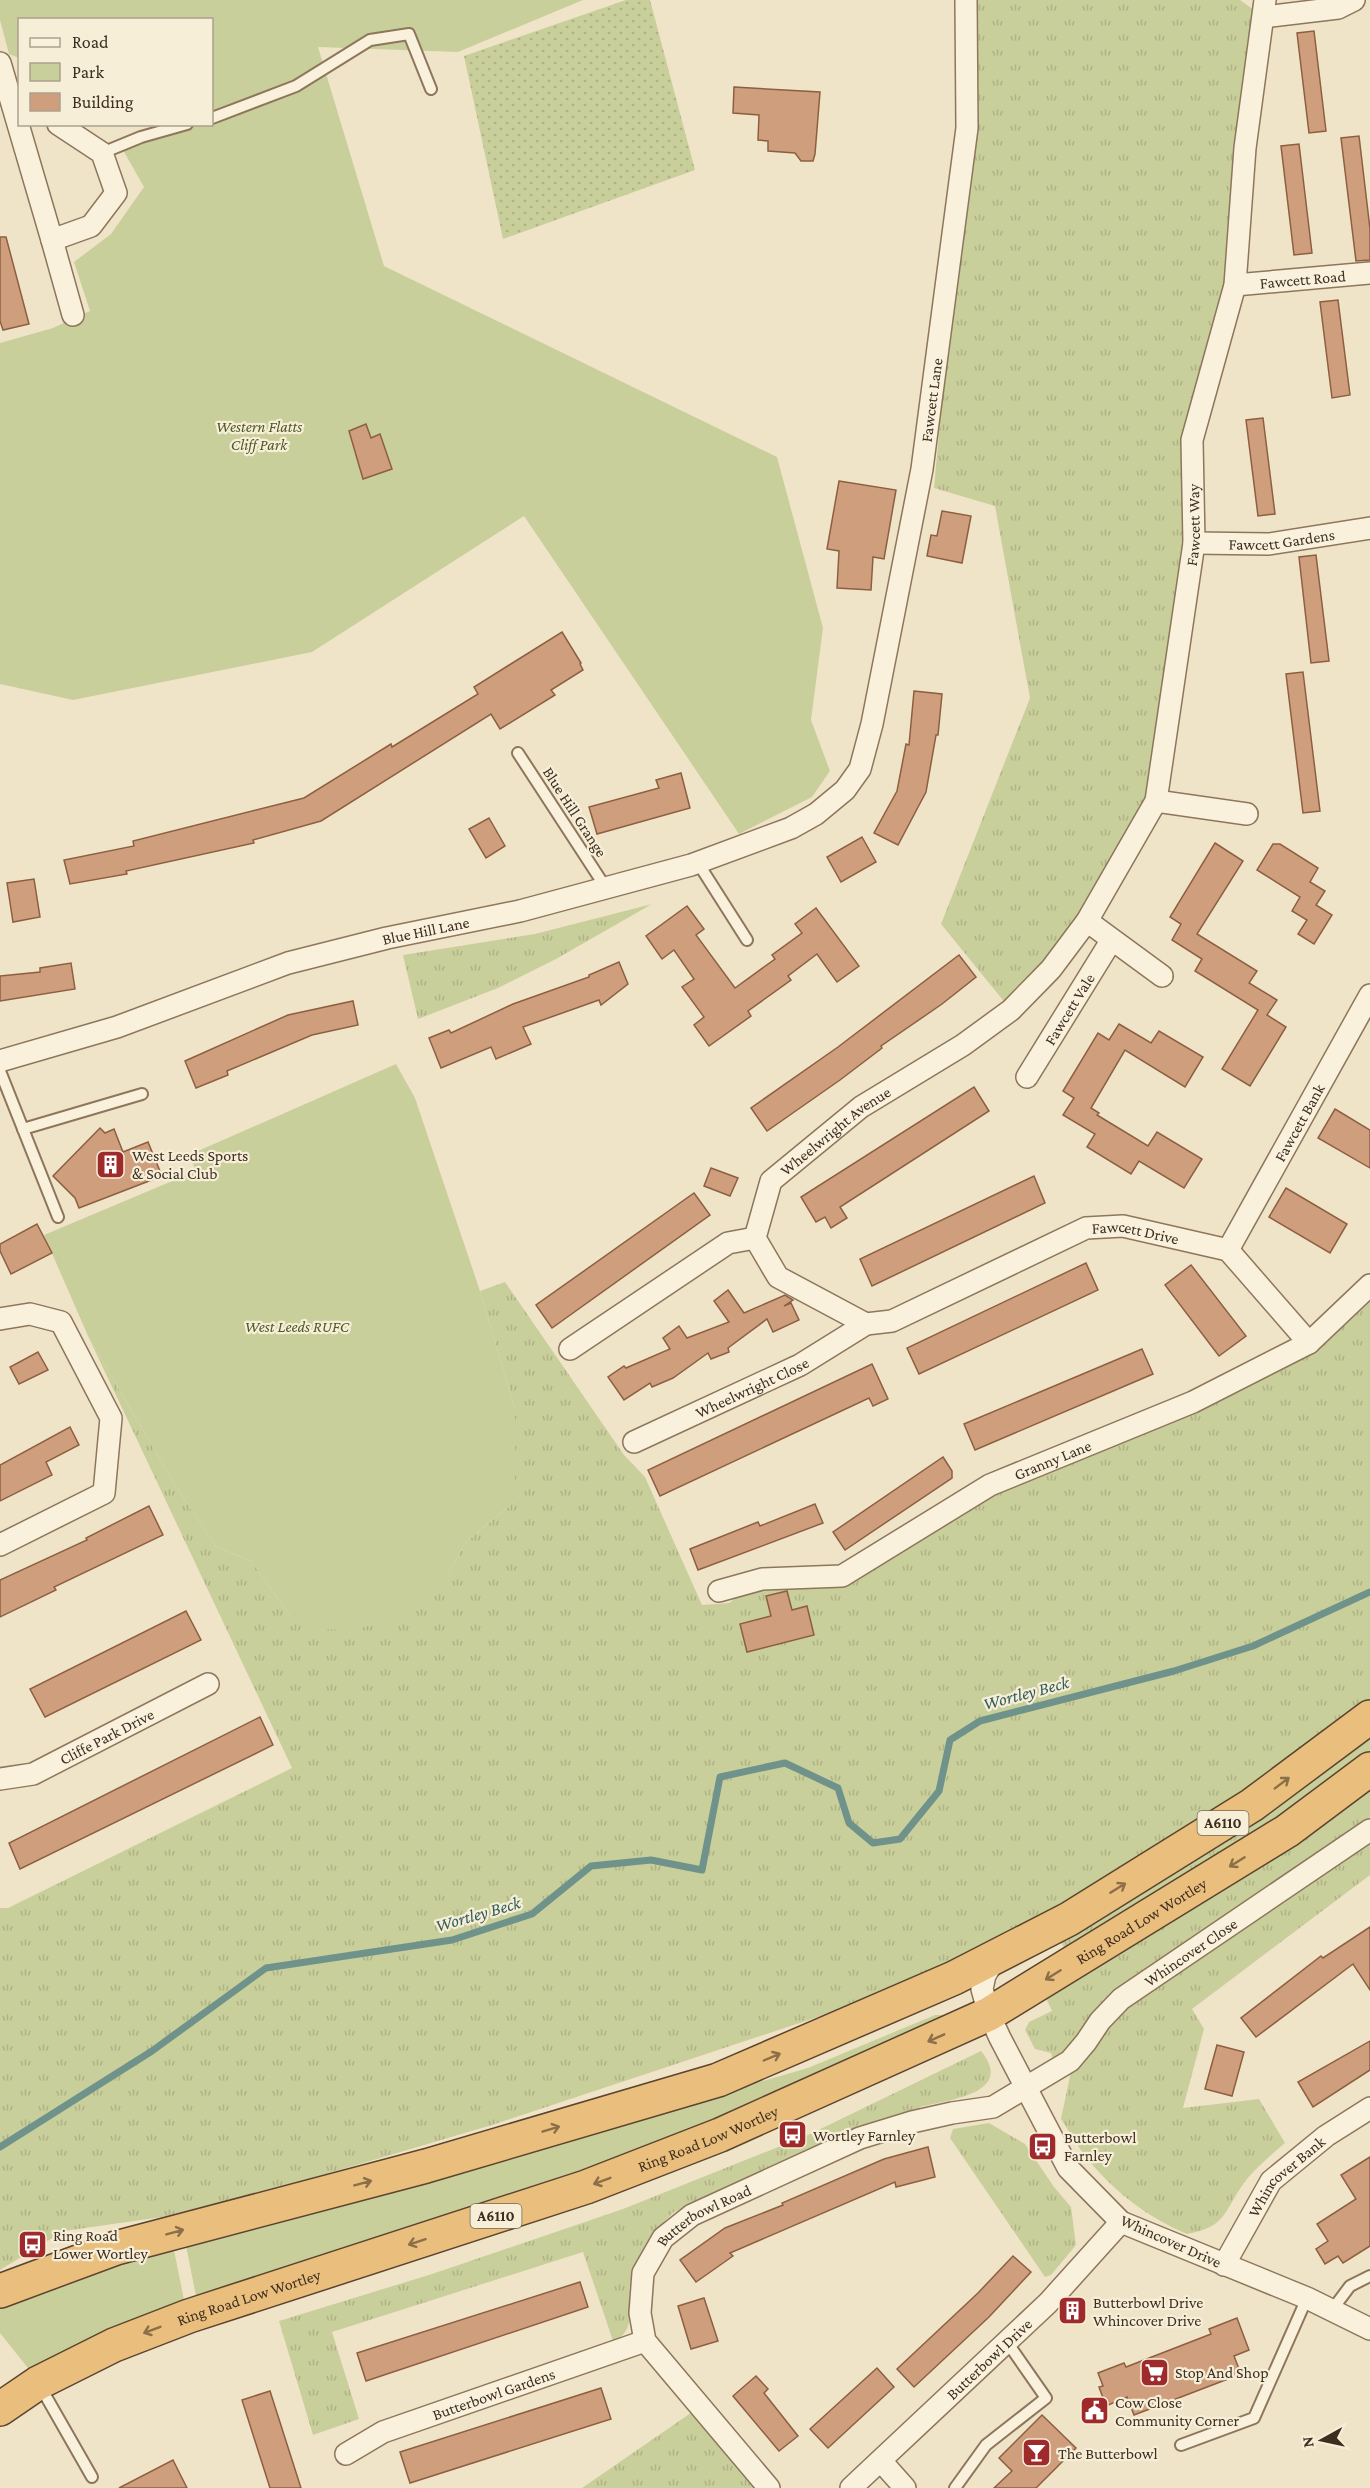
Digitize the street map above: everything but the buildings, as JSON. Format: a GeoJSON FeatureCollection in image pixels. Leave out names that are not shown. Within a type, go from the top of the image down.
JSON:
{"type":"FeatureCollection","features":[{"type":"Feature","properties":{"kind":"highway","name":"A6110"},"geometry":{"type":"LineString","coordinates":[[0,2291],[116,2247],[426,2166],[718,2080],[996,1958],[1068,1919],[1252,1805],[1370,1717]]}},
{"type":"Feature","properties":{"kind":"highway","name":"Ring Road Low Wortley"},"geometry":{"type":"LineString","coordinates":[[0,2409],[38,2383],[114,2345],[189,2316],[586,2187],[720,2135],[989,2014],[1287,1832],[1370,1769]]}},
{"type":"Feature","properties":{"kind":"highway"},"geometry":{"type":"LineString","coordinates":[[913,1996],[963,2003],[989,2014]]}},
{"type":"Feature","properties":{"kind":"street","name":"Fawcett Lane"},"geometry":{"type":"LineString","coordinates":[[845,790],[860,770],[869,735],[922,469],[967,128],[966,0]]}},
{"type":"Feature","properties":{"kind":"street"},"geometry":{"type":"LineString","coordinates":[[1265,8],[1338,8],[1354,0]]}},
{"type":"Feature","properties":{"kind":"street","name":"Fawcett Way"},"geometry":{"type":"LineString","coordinates":[[1011,1010],[1051,969],[1086,921],[1156,801],[1194,543],[1192,440],[1235,285],[1245,148],[1265,8]]}},
{"type":"Feature","properties":{"kind":"street"},"geometry":{"type":"LineString","coordinates":[[0,63],[18,111]]}},
{"type":"Feature","properties":{"kind":"street"},"geometry":{"type":"LineString","coordinates":[[22,126],[73,315]]}},
{"type":"Feature","properties":{"kind":"street"},"geometry":{"type":"LineString","coordinates":[[52,240],[91,226],[116,193],[102,153],[61,126]]}},
{"type":"Feature","properties":{"kind":"street","name":"Fawcett Road"},"geometry":{"type":"LineString","coordinates":[[1235,285],[1370,273]]}},
{"type":"Feature","properties":{"kind":"street","name":"Fawcett Gardens"},"geometry":{"type":"LineString","coordinates":[[1194,543],[1269,544],[1370,528]]}},
{"type":"Feature","properties":{"kind":"street","name":"Blue Hill Lane"},"geometry":{"type":"LineString","coordinates":[[0,1061],[117,1027],[288,963],[387,938],[520,911],[698,863],[791,828],[816,814],[845,790]]}},
{"type":"Feature","properties":{"kind":"street"},"geometry":{"type":"LineString","coordinates":[[1156,801],[1247,814]]}},
{"type":"Feature","properties":{"kind":"street"},"geometry":{"type":"LineString","coordinates":[[1086,921],[1162,976]]}},
{"type":"Feature","properties":{"kind":"street","name":"Fawcett Vale"},"geometry":{"type":"LineString","coordinates":[[1027,1077],[1111,941]]}},
{"type":"Feature","properties":{"kind":"street","name":"Fawcett Bank"},"geometry":{"type":"LineString","coordinates":[[1228,1250],[1370,995]]}},
{"type":"Feature","properties":{"kind":"street","name":"Wheelwright Avenue"},"geometry":{"type":"LineString","coordinates":[[755,1238],[771,1181],[861,1107],[963,1045],[1011,1010]]}},
{"type":"Feature","properties":{"kind":"street","name":"Fawcett Drive"},"geometry":{"type":"LineString","coordinates":[[866,1324],[892,1321],[1086,1228],[1123,1226],[1228,1250]]}},
{"type":"Feature","properties":{"kind":"street"},"geometry":{"type":"LineString","coordinates":[[570,1349],[728,1243],[755,1238],[778,1277],[866,1324]]}},
{"type":"Feature","properties":{"kind":"street"},"geometry":{"type":"LineString","coordinates":[[1228,1250],[1309,1343]]}},
{"type":"Feature","properties":{"kind":"street","name":"Granny Lane"},"geometry":{"type":"LineString","coordinates":[[719,1591],[762,1579],[842,1576],[990,1485],[1193,1402],[1309,1343],[1370,1285]]}},
{"type":"Feature","properties":{"kind":"street"},"geometry":{"type":"LineString","coordinates":[[0,1319],[30,1314],[60,1322],[111,1418],[104,1493],[0,1545]]}},
{"type":"Feature","properties":{"kind":"street","name":"Wheelwright Close"},"geometry":{"type":"LineString","coordinates":[[634,1442],[800,1365],[866,1324]]}},
{"type":"Feature","properties":{"kind":"street","name":"Cliffe Park Drive"},"geometry":{"type":"LineString","coordinates":[[0,1779],[33,1774],[208,1684]]}},
{"type":"Feature","properties":{"kind":"street","name":"Whincover Close"},"geometry":{"type":"LineString","coordinates":[[1025,2089],[1070,2061],[1100,2021],[1121,1999],[1370,1830]]}},
{"type":"Feature","properties":{"kind":"street","name":"Whincover Drive"},"geometry":{"type":"LineString","coordinates":[[996,1958],[985,1975],[982,1989],[989,2014],[1025,2089],[1068,2168],[1121,2222],[1307,2298],[1370,2329]]}},
{"type":"Feature","properties":{"kind":"street","name":"Butterbowl Road"},"geometry":{"type":"LineString","coordinates":[[645,2341],[640,2313],[643,2273],[663,2238],[692,2215],[860,2138],[912,2122],[993,2107],[1025,2089]]}},
{"type":"Feature","properties":{"kind":"street","name":"Whincover Bank"},"geometry":{"type":"LineString","coordinates":[[1224,2265],[1271,2181],[1326,2136],[1370,2108]]}},
{"type":"Feature","properties":{"kind":"street","name":"Butterbowl Drive"},"geometry":{"type":"LineString","coordinates":[[851,2488],[1048,2303],[1121,2222]]}},
{"type":"Feature","properties":{"kind":"street"},"geometry":{"type":"LineString","coordinates":[[645,2341],[769,2488]]}},
{"type":"Feature","properties":{"kind":"street","name":"Butterbowl Gardens"},"geometry":{"type":"LineString","coordinates":[[346,2454],[383,2432],[645,2341]]}},
{"type":"Feature","properties":{"kind":"street"},"geometry":{"type":"LineString","coordinates":[[881,2461],[905,2488]]}},
{"type":"Feature","properties":{"kind":"lane"},"geometry":{"type":"LineString","coordinates":[[213,118],[296,86],[370,40],[409,34],[431,89]]}},
{"type":"Feature","properties":{"kind":"lane"},"geometry":{"type":"LineString","coordinates":[[102,153],[141,137],[180,126]]}},
{"type":"Feature","properties":{"kind":"lane","name":"Blue Hill Grange"},"geometry":{"type":"LineString","coordinates":[[518,753],[606,888]]}},
{"type":"Feature","properties":{"kind":"lane"},"geometry":{"type":"LineString","coordinates":[[698,863],[747,940]]}},
{"type":"Feature","properties":{"kind":"lane"},"geometry":{"type":"LineString","coordinates":[[0,1071],[58,1217]]}},
{"type":"Feature","properties":{"kind":"lane"},"geometry":{"type":"LineString","coordinates":[[23,1129],[142,1094]]}},
{"type":"Feature","properties":{"kind":"lane"},"geometry":{"type":"LineString","coordinates":[[1332,2310],[1350,2286],[1370,2276]]}},
{"type":"Feature","properties":{"kind":"lane"},"geometry":{"type":"LineString","coordinates":[[1181,2445],[1254,2418],[1307,2298]]}},
{"type":"Feature","properties":{"kind":"lane"},"geometry":{"type":"LineString","coordinates":[[955,2488],[986,2445],[1046,2398],[1007,2342]]}},
{"type":"Feature","properties":{"kind":"lane"},"geometry":{"type":"LineString","coordinates":[[38,2383],[92,2477]]}},
{"type":"Feature","properties":{"kind":"green space","name":"Western Flatts Cliff Park"},"geometry":{"type":"Polygon","coordinates":[[[0,0],[583,0],[458,52],[318,47],[384,266],[777,457],[823,628],[811,720],[830,771],[812,797],[739,834],[524,516],[312,652],[73,700],[0,684],[0,343],[53,328],[90,311],[74,262],[111,234],[144,187],[119,143],[153,126],[213,126],[213,18],[18,18],[18,58],[9,54],[0,20],[0,0]]]}},
{"type":"Feature","properties":{"kind":"green space"},"geometry":{"type":"Polygon","coordinates":[[[626,0],[650,0],[695,170],[503,239],[464,56],[626,0]]]}},
{"type":"Feature","properties":{"kind":"green space"},"geometry":{"type":"Polygon","coordinates":[[[966,0],[1240,0],[1264,17],[1235,285],[1192,440],[1194,543],[1156,801],[1087,921],[1011,1010],[941,924],[1030,698],[995,506],[934,488],[967,128],[966,0]]]}},
{"type":"Feature","properties":{"kind":"green space"},"geometry":{"type":"Polygon","coordinates":[[[652,904],[556,959],[498,988],[418,1019],[403,955],[535,934],[652,904]]]}},
{"type":"Feature","properties":{"kind":"green space","name":"West Leeds RUFC"},"geometry":{"type":"Polygon","coordinates":[[[396,1064],[415,1098],[480,1291],[515,1409],[515,1501],[466,1542],[449,1572],[398,1618],[353,1630],[320,1629],[291,1617],[251,1561],[216,1547],[173,1482],[88,1336],[44,1235],[196,1171],[189,1155],[396,1064]]]}},
{"type":"Feature","properties":{"kind":"green space"},"geometry":{"type":"Polygon","coordinates":[[[505,1282],[624,1455],[645,1477],[702,1605],[729,1603],[762,1579],[842,1576],[990,1485],[1266,1364],[1370,1285],[1370,1717],[996,1958],[492,2125],[316,2177],[162,2217],[64,2231],[0,2270],[0,1908],[8,1908],[292,1768],[88,1336],[173,1482],[216,1547],[251,1561],[291,1617],[449,1572],[466,1542],[515,1501],[515,1409],[480,1291],[505,1282]]]}},
{"type":"Feature","properties":{"kind":"green space"},"geometry":{"type":"Polygon","coordinates":[[[1370,1738],[1370,1755],[1253,1834],[1067,1952],[1058,1938],[1247,1822],[1370,1738]]]}},
{"type":"Feature","properties":{"kind":"green space"},"geometry":{"type":"Polygon","coordinates":[[[1370,1787],[1370,1817],[1119,1989],[1098,2007],[1063,2055],[1053,2059],[1051,2053],[1035,2049],[1025,2030],[1029,2022],[1052,2011],[1045,1996],[1178,1918],[1370,1787]]]}},
{"type":"Feature","properties":{"kind":"green space"},"geometry":{"type":"Polygon","coordinates":[[[1370,1842],[1370,1875],[1192,2009],[1204,2029],[1183,2108],[1259,2099],[1285,2143],[1251,2174],[1224,2215],[1211,2227],[1187,2234],[1173,2228],[1147,2213],[1123,2195],[1100,2174],[1082,2152],[1061,2119],[1071,2071],[1090,2056],[1101,2035],[1125,2007],[1370,1842]]]}},
{"type":"Feature","properties":{"kind":"green space"},"geometry":{"type":"Polygon","coordinates":[[[935,2015],[950,2015],[662,2147],[196,2296],[186,2246],[808,2068],[935,2015]]]}},
{"type":"Feature","properties":{"kind":"green space"},"geometry":{"type":"Polygon","coordinates":[[[981,2051],[990,2065],[990,2077],[984,2086],[974,2092],[960,2098],[920,2107],[920,2112],[861,2126],[674,2212],[659,2227],[642,2250],[631,2279],[629,2323],[621,2336],[613,2341],[583,2252],[332,2332],[359,2419],[313,2435],[279,2321],[432,2274],[623,2209],[808,2135],[981,2051]]]}},
{"type":"Feature","properties":{"kind":"green space"},"geometry":{"type":"Polygon","coordinates":[[[989,2123],[1025,2144],[1054,2187],[1071,2207],[1076,2245],[1051,2275],[1045,2277],[950,2138],[953,2129],[989,2123]]]}},
{"type":"Feature","properties":{"kind":"green space"},"geometry":{"type":"Polygon","coordinates":[[[174,2250],[184,2300],[41,2365],[28,2368],[0,2333],[0,2307],[85,2274],[174,2250]]]}},
{"type":"Feature","properties":{"kind":"green space"},"geometry":{"type":"Polygon","coordinates":[[[701,2406],[769,2488],[582,2488],[701,2406]]]}},
{"type":"Feature","properties":{"kind":"waterway","name":"Wortley Beck"},"geometry":{"type":"LineString","coordinates":[[0,2147],[152,2051],[266,1968],[452,1940],[532,1914],[591,1866],[651,1860],[702,1870],[720,1777],[785,1763],[838,1788],[849,1823],[873,1843],[900,1839],[939,1791],[950,1740],[980,1721],[1174,1671],[1253,1646],[1370,1592]]}},
{"type":"Feature","properties":{"kind":"place","name":"West Leeds Sports & Social Club"},"geometry":{"type":"Point","coordinates":[111,1164]}},
{"type":"Feature","properties":{"kind":"place","name":"Wortley Farnley"},"geometry":{"type":"Point","coordinates":[792,2135]}},
{"type":"Feature","properties":{"kind":"place","name":"Butterbowl Farnley"},"geometry":{"type":"Point","coordinates":[1043,2146]}},
{"type":"Feature","properties":{"kind":"place","name":"Ring Road Lower Wortley"},"geometry":{"type":"Point","coordinates":[32,2244]}},
{"type":"Feature","properties":{"kind":"place","name":"Butterbowl Drive Whincover Drive"},"geometry":{"type":"Point","coordinates":[1072,2311]}},
{"type":"Feature","properties":{"kind":"place","name":"Stop And Shop"},"geometry":{"type":"Point","coordinates":[1154,2372]}},
{"type":"Feature","properties":{"kind":"place","name":"Cow Close Community Corner"},"geometry":{"type":"Point","coordinates":[1094,2411]}},
{"type":"Feature","properties":{"kind":"place","name":"The Butterbowl"},"geometry":{"type":"Point","coordinates":[1037,2453]}}]}
